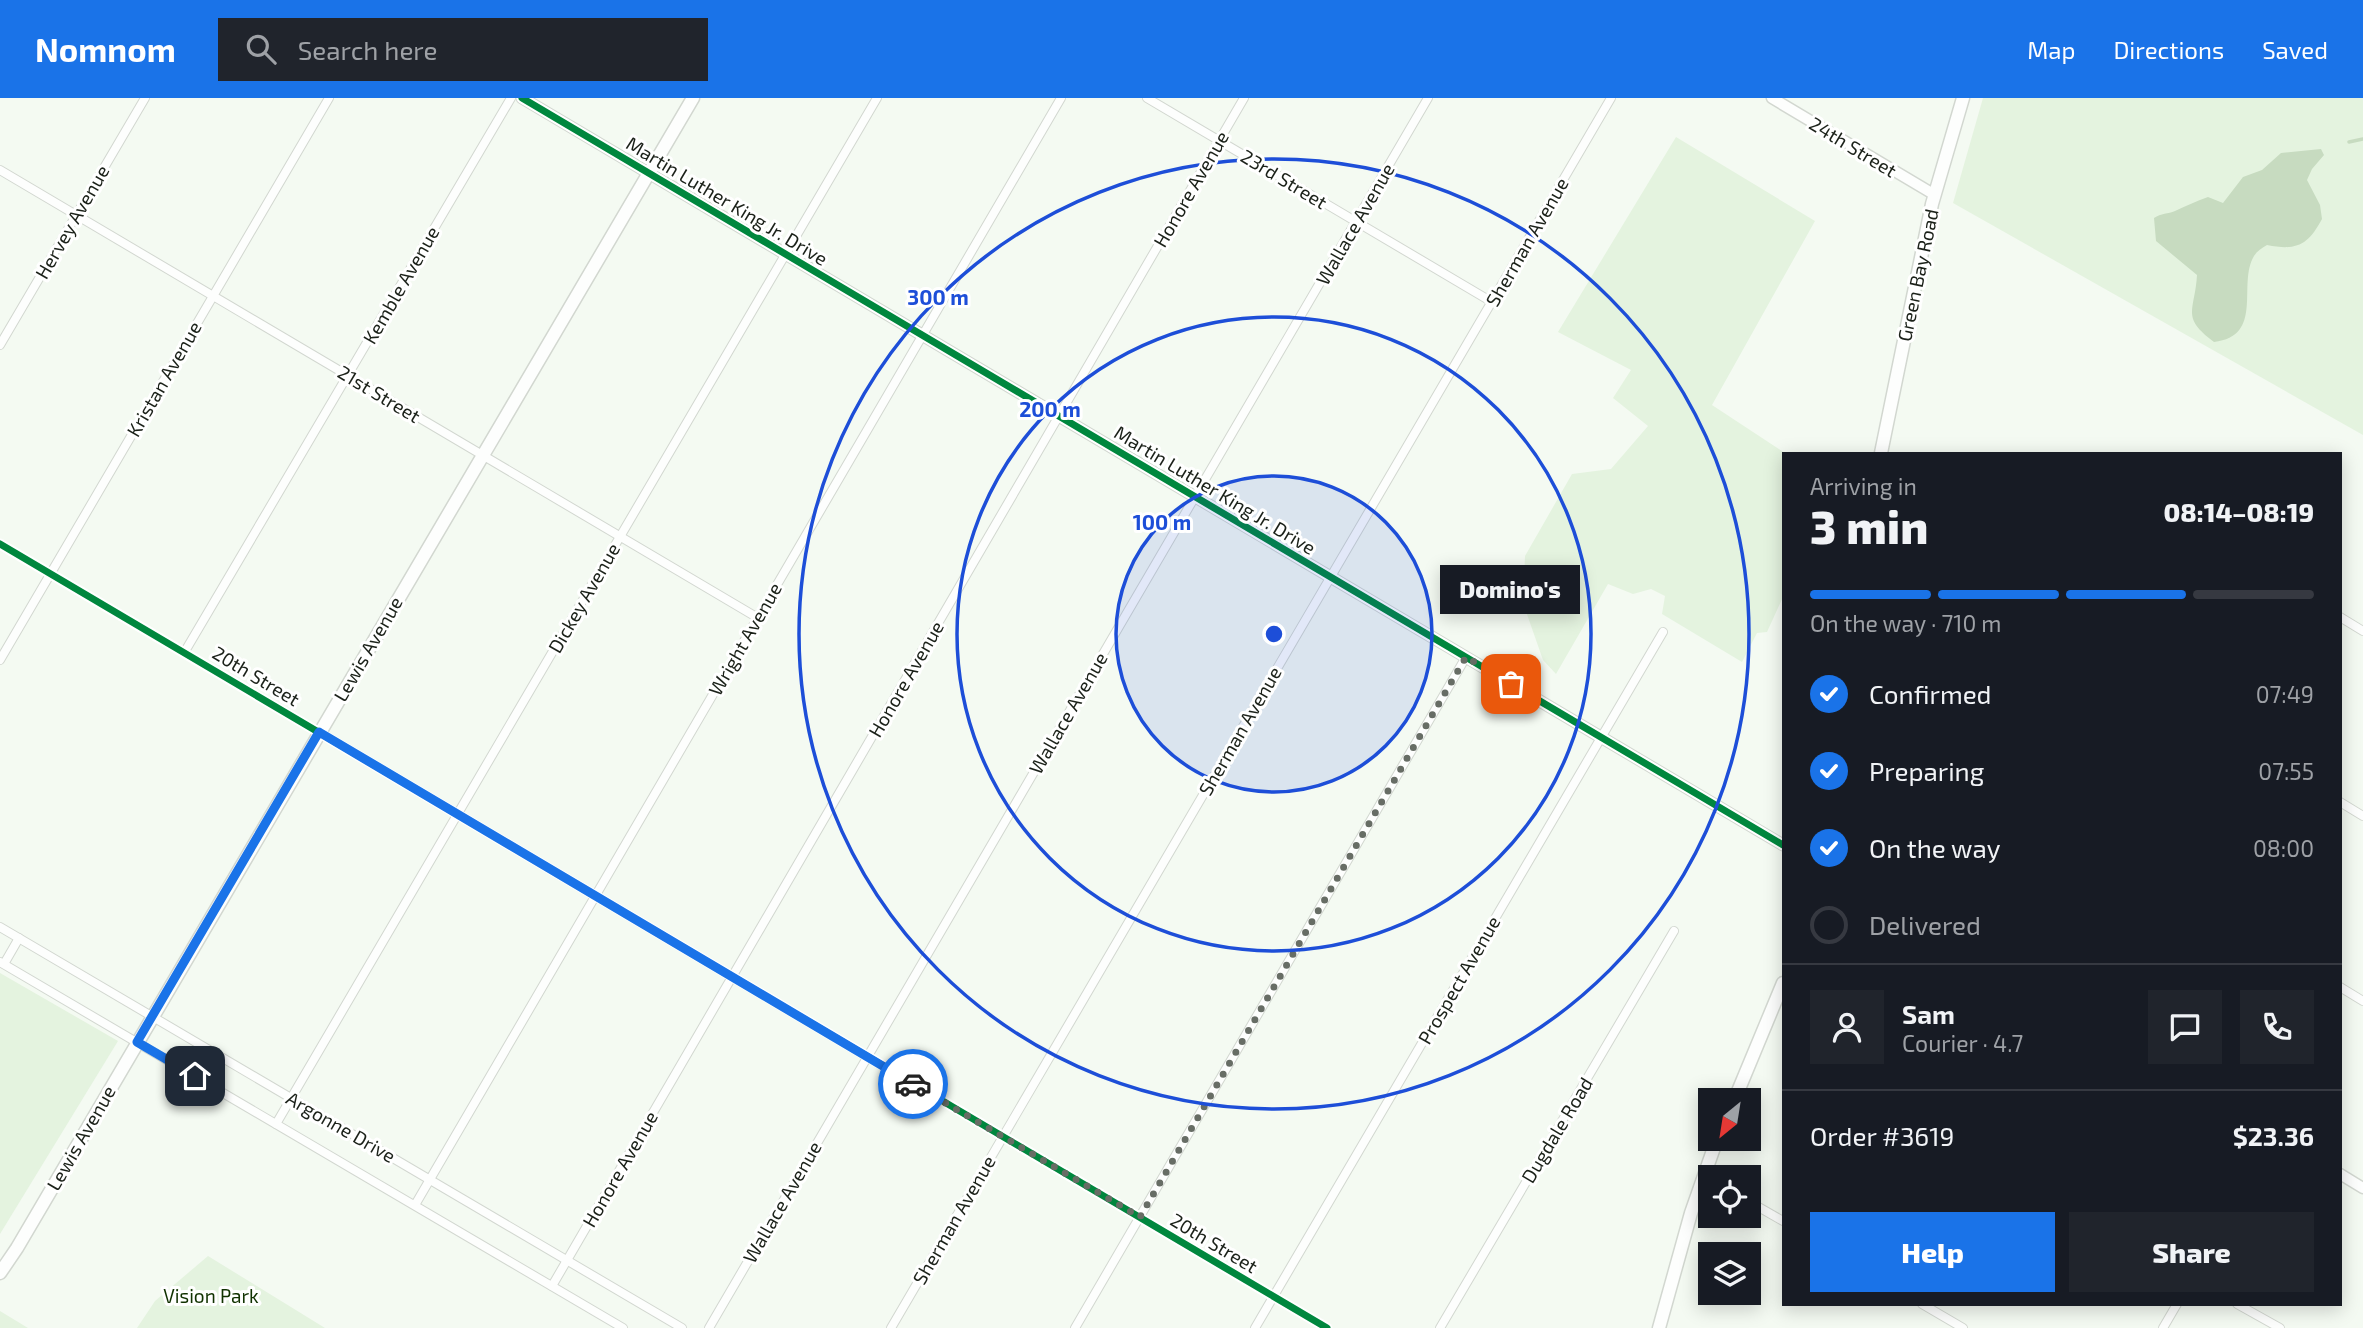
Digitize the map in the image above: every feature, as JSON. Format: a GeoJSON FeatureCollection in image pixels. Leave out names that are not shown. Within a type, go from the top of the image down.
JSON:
{"type":"FeatureCollection","features":[{"type":"Feature","properties":{"kind":"main road","name":"Lewis Avenue"},"geometry":{"type":"LineString","coordinates":[[0,1273],[18,1248],[693,98]]}},
{"type":"Feature","properties":{"kind":"main road","name":"Green Bay Road"},"geometry":{"type":"LineString","coordinates":[[1881,452],[1935,195],[1963,98]]}},
{"type":"Feature","properties":{"kind":"main road"},"geometry":{"type":"LineString","coordinates":[[1739,1088],[1782,985]]}},
{"type":"Feature","properties":{"kind":"main road"},"geometry":{"type":"LineString","coordinates":[[1660,1328],[1678,1253],[1698,1200]]}},
{"type":"Feature","properties":{"kind":"street","name":"Hervey Avenue"},"geometry":{"type":"LineString","coordinates":[[0,345],[145,98]]}},
{"type":"Feature","properties":{"kind":"street","name":"Kristan Avenue"},"geometry":{"type":"LineString","coordinates":[[0,660],[329,98]]}},
{"type":"Feature","properties":{"kind":"street","name":"Kemble Avenue"},"geometry":{"type":"LineString","coordinates":[[184,653],[511,98]]}},
{"type":"Feature","properties":{"kind":"street","name":"Martin Luther King Jr. Drive"},"geometry":{"type":"LineString","coordinates":[[522,98],[1782,844]]}},
{"type":"Feature","properties":{"kind":"street","name":"Dickey Avenue"},"geometry":{"type":"LineString","coordinates":[[276,1124],[877,98]]}},
{"type":"Feature","properties":{"kind":"street","name":"Wright Avenue"},"geometry":{"type":"LineString","coordinates":[[415,1205],[1061,98]]}},
{"type":"Feature","properties":{"kind":"street","name":"23rd Street"},"geometry":{"type":"LineString","coordinates":[[1147,98],[1492,302]]}},
{"type":"Feature","properties":{"kind":"street","name":"Honore Avenue"},"geometry":{"type":"LineString","coordinates":[[551,1286],[1244,98]]}},
{"type":"Feature","properties":{"kind":"street","name":"Wallace Avenue"},"geometry":{"type":"LineString","coordinates":[[709,1328],[1428,98]]}},
{"type":"Feature","properties":{"kind":"street","name":"Sherman Avenue"},"geometry":{"type":"LineString","coordinates":[[891,1328],[1611,98]]}},
{"type":"Feature","properties":{"kind":"street","name":"24th Street"},"geometry":{"type":"LineString","coordinates":[[1772,98],[1935,195]]}},
{"type":"Feature","properties":{"kind":"street","name":"21st Street"},"geometry":{"type":"LineString","coordinates":[[0,170],[758,618]]}},
{"type":"Feature","properties":{"kind":"street","name":"20th Street"},"geometry":{"type":"LineString","coordinates":[[0,544],[1327,1328]]}},
{"type":"Feature","properties":{"kind":"street"},"geometry":{"type":"LineString","coordinates":[[2342,618],[2363,631]]}},
{"type":"Feature","properties":{"kind":"street","name":"Prospect Avenue"},"geometry":{"type":"LineString","coordinates":[[1255,1328],[1663,632]]}},
{"type":"Feature","properties":{"kind":"street"},"geometry":{"type":"LineString","coordinates":[[1075,1328],[1466,657]]}},
{"type":"Feature","properties":{"kind":"street"},"geometry":{"type":"LineString","coordinates":[[2342,803],[2363,816]]}},
{"type":"Feature","properties":{"kind":"street","name":"Argonne Drive"},"geometry":{"type":"LineString","coordinates":[[0,927],[682,1328]]}},
{"type":"Feature","properties":{"kind":"street","name":"Dugdale Road"},"geometry":{"type":"LineString","coordinates":[[1440,1328],[1674,931]]}},
{"type":"Feature","properties":{"kind":"street"},"geometry":{"type":"LineString","coordinates":[[2,963],[19,939]]}},
{"type":"Feature","properties":{"kind":"street","name":"Argonne Drive"},"geometry":{"type":"LineString","coordinates":[[2,963],[623,1328]]}},
{"type":"Feature","properties":{"kind":"street"},"geometry":{"type":"LineString","coordinates":[[2342,988],[2363,1001]]}},
{"type":"Feature","properties":{"kind":"street"},"geometry":{"type":"LineString","coordinates":[[2342,1175],[2363,1188]]}},
{"type":"Feature","properties":{"kind":"street"},"geometry":{"type":"LineString","coordinates":[[1761,1209],[1782,1221]]}},
{"type":"Feature","properties":{"kind":"street"},"geometry":{"type":"LineString","coordinates":[[1925,1306],[1963,1328]]}},
{"type":"Feature","properties":{"kind":"street"},"geometry":{"type":"LineString","coordinates":[[2162,1328],[2176,1306]]}},
{"type":"Feature","properties":{"kind":"street"},"geometry":{"type":"LineString","coordinates":[[2241,1306],[2280,1328]]}},
{"type":"Feature","properties":{"kind":"green space"},"geometry":{"type":"Polygon","coordinates":[[[1983,98],[2363,98],[2363,435],[1953,203],[1983,98]]]}},
{"type":"Feature","properties":{"kind":"green space"},"geometry":{"type":"Polygon","coordinates":[[[1676,137],[1815,221],[1712,405],[1783,452],[1782,599],[1767,632],[1757,633],[1742,662],[1662,614],[1665,596],[1651,589],[1633,594],[1608,584],[1556,674],[1543,660],[1523,603],[1525,556],[1572,474],[1611,469],[1648,426],[1613,398],[1631,370],[1558,332],[1676,137]]]}},
{"type":"Feature","properties":{"kind":"green space"},"geometry":{"type":"Polygon","coordinates":[[[0,973],[118,1041],[0,1234],[0,973]]]}},
{"type":"Feature","properties":{"kind":"green space","name":"Vision Park"},"geometry":{"type":"Polygon","coordinates":[[[208,1256],[325,1328],[137,1328],[155,1301],[208,1256]]]}},
{"type":"Feature","properties":{"kind":"green space"},"geometry":{"type":"Polygon","coordinates":[[[0,1311],[28,1328],[0,1328],[0,1311]]]}},
{"type":"Feature","properties":{"kind":"shaded area"},"geometry":{"type":"Polygon","coordinates":[[[2321,149],[2324,155],[2307,180],[2320,205],[2322,219],[2312,235],[2300,244],[2286,247],[2267,245],[2254,256],[2249,267],[2245,320],[2230,338],[2214,342],[2193,319],[2197,275],[2156,241],[2154,218],[2208,197],[2223,203],[2243,177],[2262,170],[2281,153],[2321,149]]]}},
{"type":"Feature","properties":{"kind":"waterway"},"geometry":{"type":"LineString","coordinates":[[2349,142],[2363,139]]}},
{"type":"Feature","properties":{"kind":"cycle path"},"geometry":{"type":"LineString","coordinates":[[522,98],[1782,844]]}},
{"type":"Feature","properties":{"kind":"cycle path"},"geometry":{"type":"LineString","coordinates":[[0,544],[1327,1328]]}},
{"type":"Feature","properties":{"kind":"way so far"},"geometry":{"type":"LineString","coordinates":[[913,1084],[1140,1217],[1466,657],[1511,684]]}},
{"type":"Feature","properties":{"kind":"place","name":"Domino's"},"geometry":{"type":"Point","coordinates":[1511,684]}},
{"type":"Feature","properties":{"kind":"route"},"geometry":{"type":"LineString","coordinates":[[195,1076],[137,1042],[319,732],[913,1084]]}}]}
